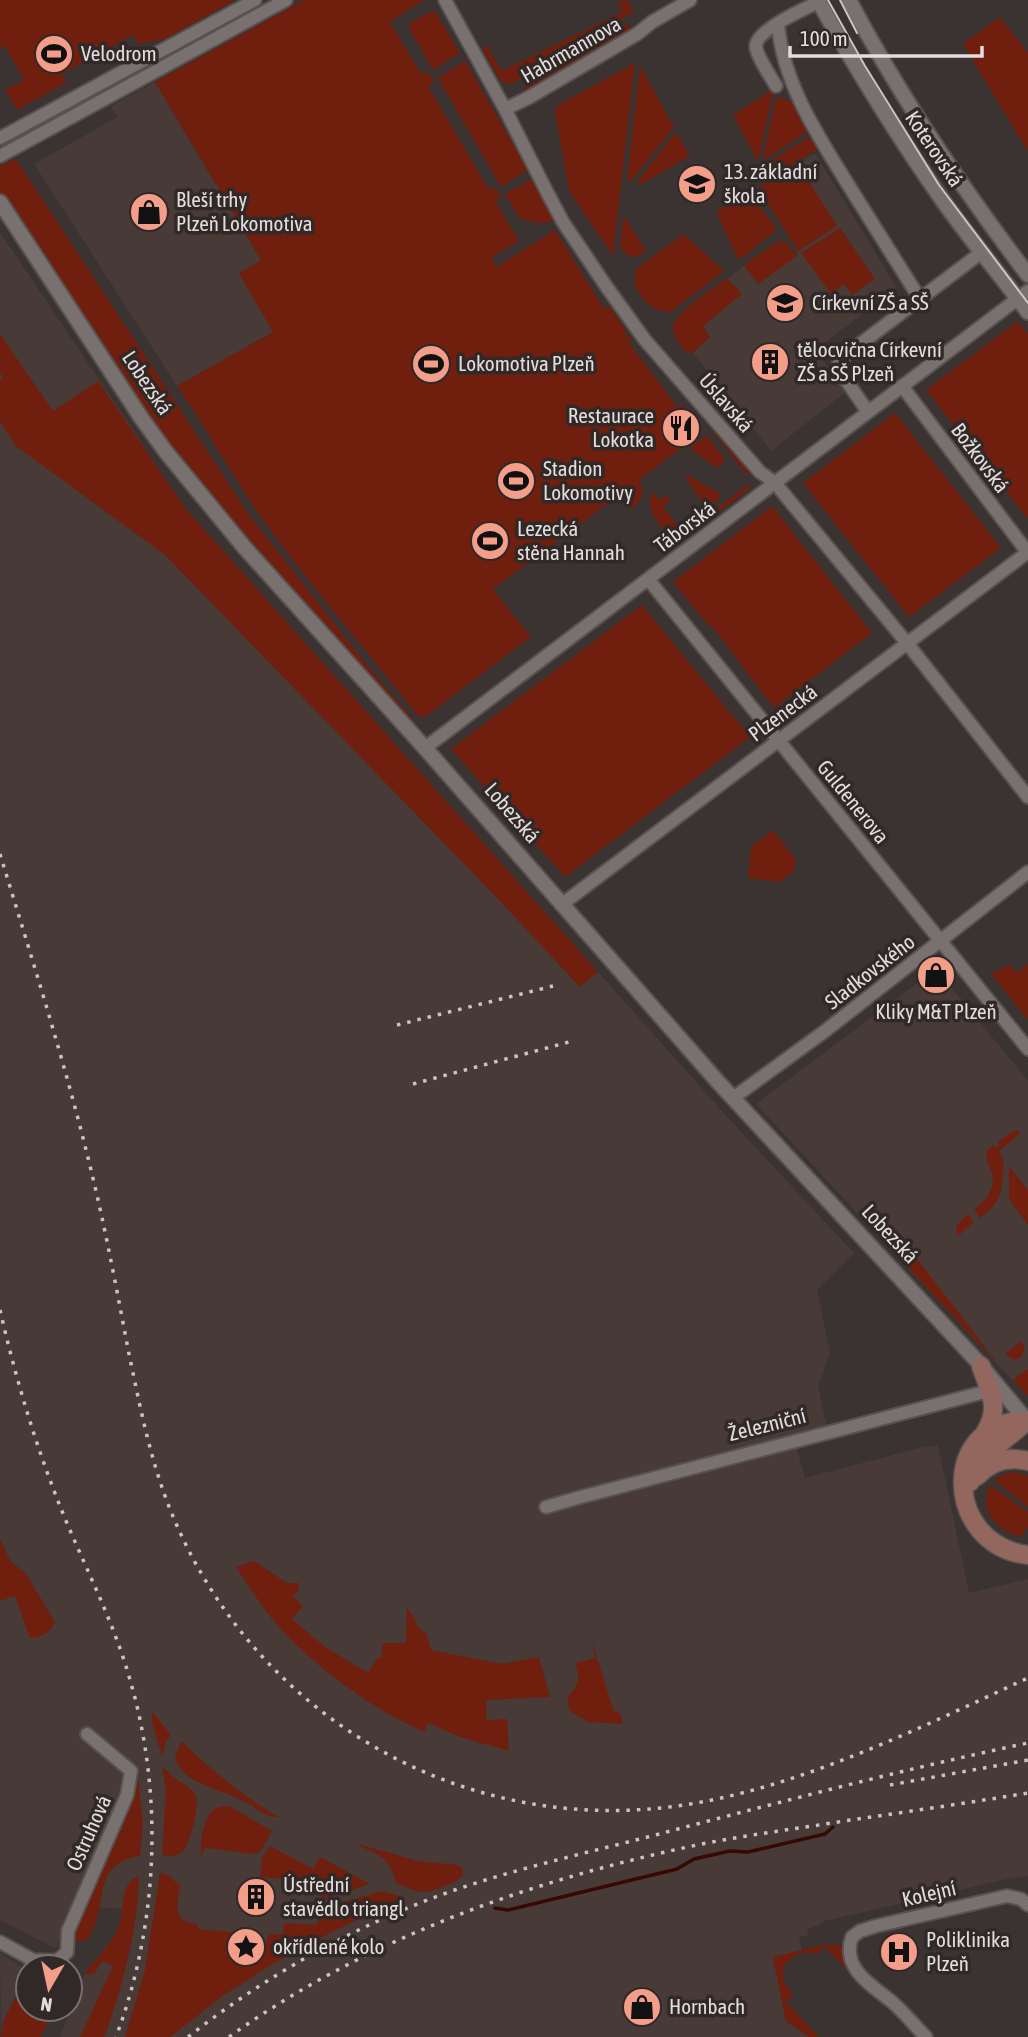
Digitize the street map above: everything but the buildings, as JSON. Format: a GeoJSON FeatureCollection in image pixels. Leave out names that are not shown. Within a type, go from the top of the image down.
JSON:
{"type":"FeatureCollection","features":[{"type":"Feature","properties":{"kind":"main road"},"geometry":{"type":"LineString","coordinates":[[981,1366],[995,1389],[994,1416],[967,1460],[962,1480],[965,1502],[976,1525],[996,1545],[1028,1555]]}},
{"type":"Feature","properties":{"kind":"main road"},"geometry":{"type":"LineString","coordinates":[[975,1447],[987,1433],[999,1425],[1024,1417]]}},
{"type":"Feature","properties":{"kind":"main road"},"geometry":{"type":"LineString","coordinates":[[976,1525],[969,1507],[968,1494],[976,1468],[1024,1417]]}},
{"type":"Feature","properties":{"kind":"main road"},"geometry":{"type":"LineString","coordinates":[[976,1525],[970,1507],[970,1494],[980,1472],[991,1464],[1004,1460],[1028,1461]]}},
{"type":"Feature","properties":{"kind":"street"},"geometry":{"type":"LineString","coordinates":[[0,138],[255,0]]}},
{"type":"Feature","properties":{"kind":"street"},"geometry":{"type":"LineString","coordinates":[[0,156],[286,0]]}},
{"type":"Feature","properties":{"kind":"street","name":"Úslavská"},"geometry":{"type":"LineString","coordinates":[[445,0],[564,222],[626,315],[760,472],[775,483],[907,643],[1028,797]]}},
{"type":"Feature","properties":{"kind":"street","name":"Habrmannova"},"geometry":{"type":"LineString","coordinates":[[505,109],[637,34],[690,0]]}},
{"type":"Feature","properties":{"kind":"street","name":"Koterovská"},"geometry":{"type":"LineString","coordinates":[[849,0],[903,97],[989,224],[1028,275]]}},
{"type":"Feature","properties":{"kind":"street"},"geometry":{"type":"LineString","coordinates":[[776,86],[757,50],[756,45],[761,34],[819,1]]}},
{"type":"Feature","properties":{"kind":"street","name":"Koterovská"},"geometry":{"type":"LineString","coordinates":[[819,1],[912,156],[982,253],[1023,295],[1028,312]]}},
{"type":"Feature","properties":{"kind":"street"},"geometry":{"type":"LineString","coordinates":[[778,24],[779,44],[815,131],[920,299]]}},
{"type":"Feature","properties":{"kind":"street","name":"Lobezská"},"geometry":{"type":"LineString","coordinates":[[0,202],[166,452],[244,547],[733,1098],[981,1366]]}},
{"type":"Feature","properties":{"kind":"street"},"geometry":{"type":"LineString","coordinates":[[868,412],[839,370],[839,360],[982,253]]}},
{"type":"Feature","properties":{"kind":"street","name":"Táborská"},"geometry":{"type":"LineString","coordinates":[[425,748],[1023,295]]}},
{"type":"Feature","properties":{"kind":"street","name":"Božkovská"},"geometry":{"type":"LineString","coordinates":[[902,386],[1028,552]]}},
{"type":"Feature","properties":{"kind":"street","name":"Plzenecká"},"geometry":{"type":"LineString","coordinates":[[561,905],[1028,552]]}},
{"type":"Feature","properties":{"kind":"street","name":"Guldenerova"},"geometry":{"type":"LineString","coordinates":[[648,579],[1028,1049]]}},
{"type":"Feature","properties":{"kind":"street","name":"Sladkovského"},"geometry":{"type":"LineString","coordinates":[[733,1098],[794,1054],[1028,872]]}},
{"type":"Feature","properties":{"kind":"street"},"geometry":{"type":"LineString","coordinates":[[995,1389],[1024,1417]]}},
{"type":"Feature","properties":{"kind":"street","name":"Železniční"},"geometry":{"type":"LineString","coordinates":[[546,1507],[995,1389]]}},
{"type":"Feature","properties":{"kind":"street","name":"Ostruhová"},"geometry":{"type":"LineString","coordinates":[[0,1942],[33,1960],[57,1961],[67,1952],[68,1931],[127,1795],[131,1772],[87,1734]]}},
{"type":"Feature","properties":{"kind":"street","name":"Kolejní"},"geometry":{"type":"LineString","coordinates":[[926,2037],[890,2000],[856,1972],[849,1951],[850,1939],[860,1931],[1007,1896],[1021,1899],[1028,1905]]}},
{"type":"Feature","properties":{"kind":"shaded area","name":"Velodrom"},"geometry":{"type":"Polygon","coordinates":[[[0,0],[235,0],[165,39],[138,44],[133,35],[62,74],[66,83],[17,110],[5,90],[24,80],[5,46],[0,48],[0,0]]]}},
{"type":"Feature","properties":{"kind":"shaded area","name":"Lokomotiva Plzeň"},"geometry":{"type":"Polygon","coordinates":[[[304,0],[424,0],[390,22],[421,74],[427,71],[434,81],[428,86],[489,190],[495,187],[501,197],[496,202],[519,241],[492,257],[496,267],[555,230],[604,309],[609,306],[627,331],[623,335],[625,337],[628,334],[632,339],[629,343],[678,408],[683,405],[699,425],[679,440],[684,446],[639,480],[642,497],[630,510],[616,497],[493,589],[531,637],[425,717],[418,716],[277,539],[177,386],[273,332],[239,273],[261,260],[155,82],[304,0]]]}},
{"type":"Feature","properties":{"kind":"shaded area"},"geometry":{"type":"Polygon","coordinates":[[[627,0],[634,12],[515,82],[506,84],[499,79],[483,50],[486,44],[502,71],[622,12],[618,3],[627,0]]]}},
{"type":"Feature","properties":{"kind":"shaded area"},"geometry":{"type":"Polygon","coordinates":[[[430,12],[436,13],[460,53],[433,70],[410,30],[410,23],[430,12]]]}},
{"type":"Feature","properties":{"kind":"shaded area"},"geometry":{"type":"Polygon","coordinates":[[[1000,17],[1028,53],[1028,152],[963,44],[1000,17]]]}},
{"type":"Feature","properties":{"kind":"shaded area"},"geometry":{"type":"Polygon","coordinates":[[[627,24],[632,30],[527,92],[527,83],[627,24]]]}},
{"type":"Feature","properties":{"kind":"shaded area"},"geometry":{"type":"Polygon","coordinates":[[[465,61],[528,170],[501,187],[438,78],[465,61]]]}},
{"type":"Feature","properties":{"kind":"shaded area"},"geometry":{"type":"Polygon","coordinates":[[[635,63],[613,256],[569,191],[555,111],[558,105],[635,63]]]}},
{"type":"Feature","properties":{"kind":"shaded area"},"geometry":{"type":"Polygon","coordinates":[[[640,66],[674,127],[631,181],[627,179],[640,66]]]}},
{"type":"Feature","properties":{"kind":"shaded area","name":"Bleší trhy Plzeň Lokomotiva"},"geometry":{"type":"Polygon","coordinates":[[[155,82],[261,260],[273,332],[177,386],[34,164],[117,117],[111,106],[155,82]]]}},
{"type":"Feature","properties":{"kind":"shaded area"},"geometry":{"type":"Polygon","coordinates":[[[772,90],[773,92],[758,162],[733,115],[772,90]]]}},
{"type":"Feature","properties":{"kind":"shaded area"},"geometry":{"type":"Polygon","coordinates":[[[776,97],[791,101],[807,132],[764,160],[763,158],[776,97]]]}},
{"type":"Feature","properties":{"kind":"shaded area"},"geometry":{"type":"Polygon","coordinates":[[[673,135],[678,135],[690,156],[640,185],[637,182],[673,135]]]}},
{"type":"Feature","properties":{"kind":"shaded area"},"geometry":{"type":"Polygon","coordinates":[[[810,137],[818,149],[774,176],[766,163],[810,137]]]}},
{"type":"Feature","properties":{"kind":"shaded area","name":"Církevní ZŠ a SŠ"},"geometry":{"type":"Polygon","coordinates":[[[815,153],[897,288],[815,350],[847,391],[771,451],[693,353],[687,353],[674,336],[673,324],[684,311],[772,245],[797,256],[797,251],[758,188],[815,153]]]}},
{"type":"Feature","properties":{"kind":"shaded area"},"geometry":{"type":"Polygon","coordinates":[[[14,159],[250,516],[370,669],[414,720],[408,719],[308,619],[168,445],[0,195],[0,166],[14,159]]]}},
{"type":"Feature","properties":{"kind":"shaded area"},"geometry":{"type":"Polygon","coordinates":[[[798,164],[837,226],[798,251],[758,188],[798,164]]]}},
{"type":"Feature","properties":{"kind":"shaded area"},"geometry":{"type":"Polygon","coordinates":[[[532,179],[555,220],[537,223],[519,217],[505,194],[532,179]]]}},
{"type":"Feature","properties":{"kind":"shaded area"},"geometry":{"type":"Polygon","coordinates":[[[748,192],[777,229],[738,259],[716,212],[748,192]]]}},
{"type":"Feature","properties":{"kind":"shaded area"},"geometry":{"type":"Polygon","coordinates":[[[623,219],[626,219],[646,251],[637,257],[628,256],[620,247],[623,219]]]}},
{"type":"Feature","properties":{"kind":"shaded area"},"geometry":{"type":"Polygon","coordinates":[[[840,228],[875,279],[852,295],[844,284],[831,294],[801,253],[840,228]]]}},
{"type":"Feature","properties":{"kind":"shaded area"},"geometry":{"type":"Polygon","coordinates":[[[0,232],[186,509],[730,1120],[854,1253],[817,1290],[830,1352],[818,1387],[828,1433],[795,1442],[805,1478],[938,1445],[969,1593],[1028,1579],[1028,1876],[825,1921],[807,1929],[808,1935],[799,1937],[802,1950],[773,1958],[786,2021],[809,2037],[60,2037],[66,2023],[84,2023],[84,1976],[116,1934],[123,1909],[72,1905],[56,1949],[0,1920],[0,1601],[15,1595],[26,1574],[10,1561],[0,1539],[0,232]]]}},
{"type":"Feature","properties":{"kind":"shaded area"},"geometry":{"type":"Polygon","coordinates":[[[684,234],[723,272],[671,312],[663,312],[642,298],[635,284],[637,268],[684,234]]]}},
{"type":"Feature","properties":{"kind":"shaded area"},"geometry":{"type":"Polygon","coordinates":[[[784,240],[797,256],[758,284],[745,267],[746,263],[778,241],[780,243],[784,240]]]}},
{"type":"Feature","properties":{"kind":"shaded area"},"geometry":{"type":"Polygon","coordinates":[[[728,279],[742,294],[703,326],[710,337],[693,353],[687,353],[674,336],[674,323],[694,302],[728,279]]]}},
{"type":"Feature","properties":{"kind":"shaded area"},"geometry":{"type":"Polygon","coordinates":[[[1018,321],[1028,334],[1028,519],[926,390],[1018,321]]]}},
{"type":"Feature","properties":{"kind":"shaded area"},"geometry":{"type":"Polygon","coordinates":[[[0,334],[53,411],[98,381],[186,509],[598,972],[580,987],[165,555],[16,446],[0,422],[0,381],[3,377],[0,373],[0,334]]]}},
{"type":"Feature","properties":{"kind":"shaded area"},"geometry":{"type":"Polygon","coordinates":[[[895,413],[1001,548],[909,617],[803,483],[895,413]]]}},
{"type":"Feature","properties":{"kind":"shaded area"},"geometry":{"type":"Polygon","coordinates":[[[717,428],[753,474],[746,474],[714,433],[717,428]]]}},
{"type":"Feature","properties":{"kind":"shaded area"},"geometry":{"type":"Polygon","coordinates":[[[707,436],[725,459],[724,463],[716,468],[691,449],[692,445],[707,436]]]}},
{"type":"Feature","properties":{"kind":"shaded area"},"geometry":{"type":"Polygon","coordinates":[[[687,476],[720,494],[720,498],[710,506],[705,505],[686,479],[687,476]]]}},
{"type":"Feature","properties":{"kind":"shaded area"},"geometry":{"type":"Polygon","coordinates":[[[747,485],[752,487],[711,518],[708,515],[747,485]]]}},
{"type":"Feature","properties":{"kind":"shaded area"},"geometry":{"type":"Polygon","coordinates":[[[652,492],[659,500],[667,495],[670,500],[663,506],[680,529],[671,536],[651,510],[652,492]]]}},
{"type":"Feature","properties":{"kind":"shaded area"},"geometry":{"type":"Polygon","coordinates":[[[772,506],[872,633],[774,708],[712,626],[710,627],[673,582],[772,506]]]}},
{"type":"Feature","properties":{"kind":"shaded area"},"geometry":{"type":"Polygon","coordinates":[[[642,605],[750,737],[565,877],[451,749],[642,605]]]}},
{"type":"Feature","properties":{"kind":"shaded area"},"geometry":{"type":"Polygon","coordinates":[[[773,830],[796,860],[794,871],[780,882],[748,878],[751,847],[773,830]]]}},
{"type":"Feature","properties":{"kind":"shaded area"},"geometry":{"type":"Polygon","coordinates":[[[1028,964],[1028,1020],[991,974],[1010,965],[1017,973],[1028,964]]]}},
{"type":"Feature","properties":{"kind":"shaded area"},"geometry":{"type":"Polygon","coordinates":[[[936,969],[1028,1081],[1028,1397],[756,1104],[936,969]]]}},
{"type":"Feature","properties":{"kind":"shaded area"},"geometry":{"type":"Polygon","coordinates":[[[1018,1130],[1020,1134],[999,1151],[1003,1164],[1000,1193],[991,1209],[980,1218],[974,1210],[986,1199],[993,1179],[987,1151],[993,1145],[996,1148],[1000,1145],[998,1142],[1018,1130]]]}},
{"type":"Feature","properties":{"kind":"shaded area"},"geometry":{"type":"Polygon","coordinates":[[[1009,1166],[1028,1190],[1028,1225],[1009,1199],[1009,1166]]]}},
{"type":"Feature","properties":{"kind":"shaded area"},"geometry":{"type":"Polygon","coordinates":[[[968,1214],[974,1222],[957,1235],[956,1226],[968,1214]]]}},
{"type":"Feature","properties":{"kind":"shaded area"},"geometry":{"type":"Polygon","coordinates":[[[911,1257],[919,1261],[997,1363],[903,1262],[911,1257]]]}},
{"type":"Feature","properties":{"kind":"shaded area"},"geometry":{"type":"Polygon","coordinates":[[[1021,1341],[1025,1348],[1021,1357],[1014,1360],[1005,1354],[1021,1341]]]}},
{"type":"Feature","properties":{"kind":"shaded area"},"geometry":{"type":"Polygon","coordinates":[[[1028,1369],[1028,1396],[1013,1380],[1028,1369]]]}},
{"type":"Feature","properties":{"kind":"shaded area"},"geometry":{"type":"Polygon","coordinates":[[[1014,1472],[1028,1476],[1028,1507],[994,1480],[1014,1472]]]}},
{"type":"Feature","properties":{"kind":"shaded area"},"geometry":{"type":"Polygon","coordinates":[[[990,1485],[1028,1512],[1028,1526],[1021,1537],[1004,1530],[992,1518],[986,1503],[990,1485]]]}},
{"type":"Feature","properties":{"kind":"shaded area"},"geometry":{"type":"Polygon","coordinates":[[[0,1539],[10,1561],[26,1574],[55,1622],[42,1636],[30,1638],[15,1596],[0,1601],[0,1539]]]}},
{"type":"Feature","properties":{"kind":"shaded area"},"geometry":{"type":"Polygon","coordinates":[[[254,1561],[287,1583],[299,1583],[299,1590],[293,1596],[303,1606],[292,1619],[325,1647],[368,1673],[377,1659],[381,1658],[383,1643],[406,1643],[407,1608],[419,1628],[427,1634],[431,1650],[502,1664],[539,1657],[550,1697],[486,1700],[487,1720],[507,1719],[509,1751],[460,1737],[428,1723],[424,1732],[363,1698],[324,1669],[288,1637],[268,1614],[236,1567],[254,1561]]]}},
{"type":"Feature","properties":{"kind":"shaded area"},"geometry":{"type":"Polygon","coordinates":[[[592,1641],[614,1712],[619,1711],[623,1724],[588,1722],[570,1711],[568,1700],[578,1678],[575,1663],[595,1658],[592,1641]]]}},
{"type":"Feature","properties":{"kind":"shaded area"},"geometry":{"type":"Polygon","coordinates":[[[152,1711],[171,1735],[166,1741],[162,1757],[152,1722],[152,1711]]]}},
{"type":"Feature","properties":{"kind":"shaded area"},"geometry":{"type":"Polygon","coordinates":[[[181,1741],[228,1782],[279,1817],[266,1814],[188,1776],[175,1758],[181,1741]]]}},
{"type":"Feature","properties":{"kind":"shaded area"},"geometry":{"type":"Polygon","coordinates":[[[162,1767],[192,1790],[197,1800],[189,1841],[183,1851],[173,1856],[162,1855],[166,1789],[162,1767]]]}},
{"type":"Feature","properties":{"kind":"shaded area"},"geometry":{"type":"Polygon","coordinates":[[[137,1768],[143,1823],[140,1856],[123,1861],[113,1868],[106,1878],[94,1928],[87,1940],[79,1941],[74,1937],[74,1931],[134,1787],[137,1768]]]}},
{"type":"Feature","properties":{"kind":"shaded area"},"geometry":{"type":"Polygon","coordinates":[[[223,1806],[231,1807],[272,1831],[261,1851],[253,1854],[206,1848],[202,1858],[201,1841],[206,1820],[213,1810],[223,1806]]]}},
{"type":"Feature","properties":{"kind":"shaded area"},"geometry":{"type":"Polygon","coordinates":[[[354,1843],[418,1861],[457,1865],[462,1868],[463,1875],[434,1890],[414,1890],[396,1883],[390,1867],[382,1857],[354,1843]]]}},
{"type":"Feature","properties":{"kind":"shaded area"},"geometry":{"type":"Polygon","coordinates":[[[270,1846],[313,1869],[320,1857],[370,1884],[321,1900],[322,1883],[260,1877],[262,1858],[270,1846]]]}},
{"type":"Feature","properties":{"kind":"shaded area"},"geometry":{"type":"Polygon","coordinates":[[[160,1873],[171,1876],[180,1884],[178,1910],[183,1920],[197,1924],[199,1929],[242,1933],[243,1929],[251,1933],[255,1942],[266,1943],[269,1935],[283,1933],[284,1923],[317,1925],[319,1909],[382,1891],[403,1897],[269,1966],[224,1995],[170,2037],[125,2037],[145,1970],[160,1873]]]}},
{"type":"Feature","properties":{"kind":"shaded area"},"geometry":{"type":"Polygon","coordinates":[[[139,1876],[136,1916],[118,1995],[106,2033],[104,2037],[80,2037],[113,1966],[102,1961],[94,1974],[84,1975],[113,1938],[121,1918],[125,1890],[133,1879],[139,1876]]]}},
{"type":"Feature","properties":{"kind":"shaded area"},"geometry":{"type":"Polygon","coordinates":[[[837,1944],[842,1947],[846,1965],[857,1981],[825,1947],[817,1954],[798,1955],[783,1968],[785,1983],[794,1995],[786,2002],[819,2037],[809,2037],[786,2021],[773,1957],[837,1944]]]}},
{"type":"Feature","properties":{"kind":"shaded area"},"geometry":{"type":"Polygon","coordinates":[[[0,1953],[14,1962],[14,2000],[3,2023],[1,2037],[0,1953]]]}},
{"type":"Feature","properties":{"kind":"shaded area"},"geometry":{"type":"Polygon","coordinates":[[[14,2000],[14,2023],[48,2023],[41,2037],[1,2037],[3,2023],[14,2000]]]}},
{"type":"Feature","properties":{"kind":"waterway"},"geometry":{"type":"LineString","coordinates":[[495,1908],[508,1910],[677,1869],[694,1859],[730,1851],[748,1852],[825,1834],[833,1827]]}},
{"type":"Feature","properties":{"kind":"tram line"},"geometry":{"type":"LineString","coordinates":[[828,0],[865,66],[939,185],[1028,303]]}},
{"type":"Feature","properties":{"kind":"tram line"},"geometry":{"type":"LineString","coordinates":[[840,0],[857,33]]}},
{"type":"Feature","properties":{"kind":"railway"},"geometry":{"type":"LineString","coordinates":[[0,854],[79,1122],[151,1452],[170,1509],[207,1584],[256,1650],[314,1705],[380,1750],[453,1783],[531,1804],[612,1811],[696,1803],[781,1782],[865,1751],[1028,1678]]}},
{"type":"Feature","properties":{"kind":"railway"},"geometry":{"type":"LineString","coordinates":[[397,1025],[553,986]]}},
{"type":"Feature","properties":{"kind":"railway"},"geometry":{"type":"LineString","coordinates":[[413,1084],[569,1042]]}},
{"type":"Feature","properties":{"kind":"railway"},"geometry":{"type":"LineString","coordinates":[[0,1310],[36,1440],[64,1516],[122,1653],[140,1718],[147,1763],[152,1856],[141,1948],[116,2037]]}},
{"type":"Feature","properties":{"kind":"railway"},"geometry":{"type":"LineString","coordinates":[[188,2037],[274,1977],[334,1942],[397,1912],[460,1888],[806,1795],[1028,1743]]}},
{"type":"Feature","properties":{"kind":"railway"},"geometry":{"type":"LineString","coordinates":[[890,1785],[1028,1760]]}},
{"type":"Feature","properties":{"kind":"railway"},"geometry":{"type":"LineString","coordinates":[[229,2037],[337,1970],[394,1942],[453,1917],[574,1876],[715,1841],[1028,1793]]}},
{"type":"Feature","properties":{"kind":"railway"},"geometry":{"type":"LineString","coordinates":[[246,1952],[247,1943]]}},
{"type":"Feature","properties":{"kind":"place","name":"Velodrom"},"geometry":{"type":"Point","coordinates":[54,54]}},
{"type":"Feature","properties":{"kind":"place","name":"13. základní škola"},"geometry":{"type":"Point","coordinates":[697,184]}},
{"type":"Feature","properties":{"kind":"place","name":"Bleší trhy Plzeň Lokomotiva"},"geometry":{"type":"Point","coordinates":[149,212]}},
{"type":"Feature","properties":{"kind":"place","name":"Církevní ZŠ a SŠ"},"geometry":{"type":"Point","coordinates":[785,303]}},
{"type":"Feature","properties":{"kind":"place","name":"tělocvična Církevní ZŠ a SŠ Plzeň"},"geometry":{"type":"Point","coordinates":[770,362]}},
{"type":"Feature","properties":{"kind":"place","name":"Lokomotiva Plzeň"},"geometry":{"type":"Point","coordinates":[431,364]}},
{"type":"Feature","properties":{"kind":"place","name":"Restaurace Lokotka"},"geometry":{"type":"Point","coordinates":[681,428]}},
{"type":"Feature","properties":{"kind":"place","name":"Stadion Lokomotivy"},"geometry":{"type":"Point","coordinates":[516,481]}},
{"type":"Feature","properties":{"kind":"place","name":"Lezecká stěna Hannah"},"geometry":{"type":"Point","coordinates":[490,541]}},
{"type":"Feature","properties":{"kind":"place","name":"Kliky M&T Plzeň"},"geometry":{"type":"Point","coordinates":[936,975]}},
{"type":"Feature","properties":{"kind":"place","name":"Ústřední stavědlo triangl"},"geometry":{"type":"Point","coordinates":[256,1897]}},
{"type":"Feature","properties":{"kind":"place","name":"okřídlené kolo"},"geometry":{"type":"Point","coordinates":[246,1947]}},
{"type":"Feature","properties":{"kind":"place","name":"Poliklinika Plzeň"},"geometry":{"type":"Point","coordinates":[899,1952]}},
{"type":"Feature","properties":{"kind":"place","name":"Hornbach"},"geometry":{"type":"Point","coordinates":[642,2007]}}]}
